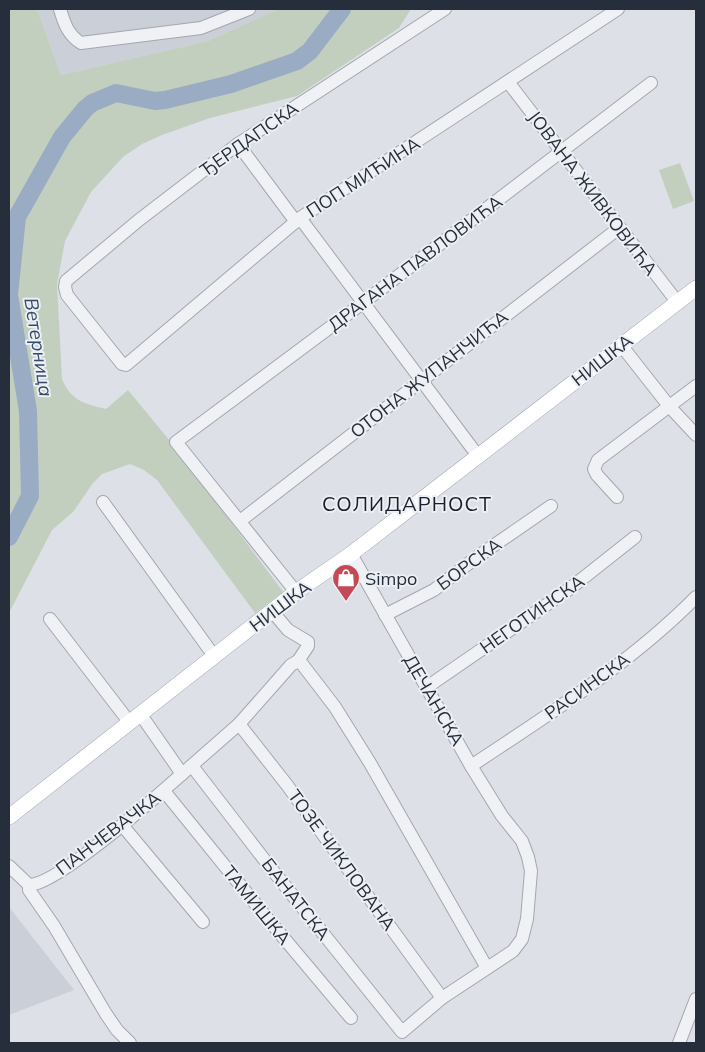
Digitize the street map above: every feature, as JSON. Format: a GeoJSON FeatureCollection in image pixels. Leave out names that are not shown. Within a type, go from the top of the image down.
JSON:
{"type":"FeatureCollection","features":[{"type":"Feature","properties":{"kind":"main road","name":"НИШКА"},"geometry":{"type":"LineString","coordinates":[[9,816],[296,592],[351,554],[696,288]]}},
{"type":"Feature","properties":{"kind":"street"},"geometry":{"type":"LineString","coordinates":[[60,9],[65,26],[72,37],[81,43],[201,28],[249,9]]}},
{"type":"Feature","properties":{"kind":"street","name":"ЂЕРДАПСКА"},"geometry":{"type":"LineString","coordinates":[[124,365],[67,295],[65,284],[139,220],[238,144],[446,9]]}},
{"type":"Feature","properties":{"kind":"street","name":"ПОП МИЋИНА"},"geometry":{"type":"LineString","coordinates":[[124,365],[298,220],[618,9]]}},
{"type":"Feature","properties":{"kind":"street","name":"ЈОВАНА ЖИВКОВИЋА"},"geometry":{"type":"LineString","coordinates":[[508,82],[678,303]]}},
{"type":"Feature","properties":{"kind":"street","name":"ДРАГАНА ПАВЛОВИЋА"},"geometry":{"type":"LineString","coordinates":[[240,521],[176,442],[652,83]]}},
{"type":"Feature","properties":{"kind":"street"},"geometry":{"type":"LineString","coordinates":[[238,144],[364,302],[478,456]]}},
{"type":"Feature","properties":{"kind":"street","name":"ОТОНА ЖУПАНЧИЋА"},"geometry":{"type":"LineString","coordinates":[[240,521],[619,228]]}},
{"type":"Feature","properties":{"kind":"street"},"geometry":{"type":"LineString","coordinates":[[622,345],[669,406],[696,435]]}},
{"type":"Feature","properties":{"kind":"street"},"geometry":{"type":"LineString","coordinates":[[617,497],[597,475],[595,466],[603,456],[696,386]]}},
{"type":"Feature","properties":{"kind":"street"},"geometry":{"type":"LineString","coordinates":[[103,502],[214,656]]}},
{"type":"Feature","properties":{"kind":"street","name":"БОРСКА"},"geometry":{"type":"LineString","coordinates":[[385,614],[434,590],[477,557],[551,506]]}},
{"type":"Feature","properties":{"kind":"street"},"geometry":{"type":"LineString","coordinates":[[240,521],[296,592]]}},
{"type":"Feature","properties":{"kind":"street","name":"НЕГОТИНСКА"},"geometry":{"type":"LineString","coordinates":[[427,687],[568,590],[635,538]]}},
{"type":"Feature","properties":{"kind":"street","name":"ДЕЧАНСКА"},"geometry":{"type":"LineString","coordinates":[[351,554],[471,766],[502,816],[522,841],[528,857],[530,871],[527,919],[522,939],[514,951],[488,968]]}},
{"type":"Feature","properties":{"kind":"street","name":"РАСИНСКА"},"geometry":{"type":"LineString","coordinates":[[471,766],[528,728],[657,634],[696,597]]}},
{"type":"Feature","properties":{"kind":"street"},"geometry":{"type":"LineString","coordinates":[[272,612],[288,630],[308,642],[308,646],[298,661],[335,707],[370,763],[488,968],[442,998]]}},
{"type":"Feature","properties":{"kind":"street","name":"БАНАТСКА"},"geometry":{"type":"LineString","coordinates":[[50,619],[135,719],[187,770],[270,867],[402,1032],[442,998]]}},
{"type":"Feature","properties":{"kind":"street","name":"ПАНЧЕВАЧКА"},"geometry":{"type":"LineString","coordinates":[[29,885],[43,881],[94,849],[238,724],[282,673],[291,664],[298,661]]}},
{"type":"Feature","properties":{"kind":"street","name":"ТОЗЕ ЧИКЛОВАНА"},"geometry":{"type":"LineString","coordinates":[[238,724],[287,785],[442,998]]}},
{"type":"Feature","properties":{"kind":"street","name":"ТАМИШКА"},"geometry":{"type":"LineString","coordinates":[[164,790],[267,918],[351,1018]]}},
{"type":"Feature","properties":{"kind":"street"},"geometry":{"type":"LineString","coordinates":[[122,825],[203,922]]}},
{"type":"Feature","properties":{"kind":"street"},"geometry":{"type":"LineString","coordinates":[[9,866],[29,885],[29,890],[54,926],[106,1014],[117,1030],[130,1043]]}},
{"type":"Feature","properties":{"kind":"street"},"geometry":{"type":"LineString","coordinates":[[679,1043],[696,998]]}},
{"type":"Feature","properties":{"kind":"shaded area"},"geometry":{"type":"Polygon","coordinates":[[[37,9],[278,9],[208,41],[61,75],[37,9]]]}},
{"type":"Feature","properties":{"kind":"shaded area"},"geometry":{"type":"Polygon","coordinates":[[[9,907],[74,990],[9,1015],[9,907]]]}},
{"type":"Feature","properties":{"kind":"green space"},"geometry":{"type":"Polygon","coordinates":[[[9,9],[37,9],[61,75],[208,41],[278,9],[411,9],[399,28],[297,96],[210,118],[142,144],[123,157],[91,192],[65,241],[57,284],[62,379],[74,397],[106,409],[128,390],[175,447],[283,592],[255,613],[157,480],[144,470],[130,464],[102,474],[93,483],[73,512],[52,530],[9,613],[9,9]]]}},
{"type":"Feature","properties":{"kind":"green space"},"geometry":{"type":"Polygon","coordinates":[[[680,163],[694,201],[673,209],[659,170],[680,163]]]}},
{"type":"Feature","properties":{"kind":"waterway","name":"Ветерница"},"geometry":{"type":"LineString","coordinates":[[9,537],[30,496],[28,411],[9,295],[17,217],[62,137],[92,103],[116,93],[155,101],[165,100],[231,84],[297,61],[310,51],[342,9]]}},
{"type":"Feature","properties":{"kind":"place","name":"Simpo"},"geometry":{"type":"Point","coordinates":[346,602]}},
{"type":"Feature","properties":{"kind":"district","name":"СОЛИДАРНОСТ"},"geometry":{"type":"Point","coordinates":[407,503]}}]}
